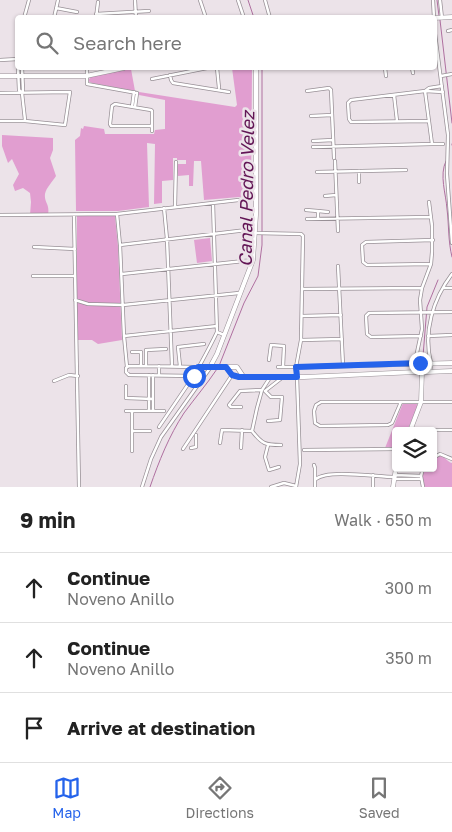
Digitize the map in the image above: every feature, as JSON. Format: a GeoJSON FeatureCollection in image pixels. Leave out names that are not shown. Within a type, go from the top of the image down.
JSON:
{"type":"FeatureCollection","features":[{"type":"Feature","properties":{"kind":"street"},"geometry":{"type":"LineString","coordinates":[[25,15],[29,0]]}},
{"type":"Feature","properties":{"kind":"street"},"geometry":{"type":"LineString","coordinates":[[55,15],[58,0]]}},
{"type":"Feature","properties":{"kind":"street"},"geometry":{"type":"LineString","coordinates":[[135,0],[136,12]]}},
{"type":"Feature","properties":{"kind":"street"},"geometry":{"type":"LineString","coordinates":[[200,0],[205,15]]}},
{"type":"Feature","properties":{"kind":"street"},"geometry":{"type":"LineString","coordinates":[[238,0],[243,15]]}},
{"type":"Feature","properties":{"kind":"street"},"geometry":{"type":"LineString","coordinates":[[265,0],[269,15]]}},
{"type":"Feature","properties":{"kind":"street"},"geometry":{"type":"LineString","coordinates":[[433,0],[436,15]]}},
{"type":"Feature","properties":{"kind":"street"},"geometry":{"type":"LineString","coordinates":[[440,0],[437,18],[452,17]]}},
{"type":"Feature","properties":{"kind":"street"},"geometry":{"type":"LineString","coordinates":[[96,15],[98,2]]}},
{"type":"Feature","properties":{"kind":"street"},"geometry":{"type":"LineString","coordinates":[[56,8],[77,12]]}},
{"type":"Feature","properties":{"kind":"street"},"geometry":{"type":"LineString","coordinates":[[106,15],[149,11]]}},
{"type":"Feature","properties":{"kind":"street"},"geometry":{"type":"LineString","coordinates":[[437,41],[444,75],[442,86],[448,135],[447,174],[452,243]]}},
{"type":"Feature","properties":{"kind":"street"},"geometry":{"type":"LineString","coordinates":[[0,60],[15,59]]}},
{"type":"Feature","properties":{"kind":"street"},"geometry":{"type":"LineString","coordinates":[[19,70],[21,76]]}},
{"type":"Feature","properties":{"kind":"street"},"geometry":{"type":"LineString","coordinates":[[22,70],[19,90],[22,93],[25,120]]}},
{"type":"Feature","properties":{"kind":"street"},"geometry":{"type":"LineString","coordinates":[[87,70],[86,84],[135,93],[134,107]]}},
{"type":"Feature","properties":{"kind":"street"},"geometry":{"type":"LineString","coordinates":[[0,76],[86,76],[114,70]]}},
{"type":"Feature","properties":{"kind":"street"},"geometry":{"type":"LineString","coordinates":[[152,79],[192,70]]}},
{"type":"Feature","properties":{"kind":"street"},"geometry":{"type":"LineString","coordinates":[[216,70],[219,89]]}},
{"type":"Feature","properties":{"kind":"street"},"geometry":{"type":"LineString","coordinates":[[142,487],[151,459],[161,437],[212,367],[253,260],[256,232],[256,70]]}},
{"type":"Feature","properties":{"kind":"street"},"geometry":{"type":"LineString","coordinates":[[385,70],[386,76]]}},
{"type":"Feature","properties":{"kind":"street"},"geometry":{"type":"LineString","coordinates":[[444,75],[452,74]]}},
{"type":"Feature","properties":{"kind":"street"},"geometry":{"type":"LineString","coordinates":[[170,75],[173,83],[229,92]]}},
{"type":"Feature","properties":{"kind":"street"},"geometry":{"type":"LineString","coordinates":[[425,91],[429,88],[442,86]]}},
{"type":"Feature","properties":{"kind":"street"},"geometry":{"type":"LineString","coordinates":[[307,91],[330,89],[338,232]]}},
{"type":"Feature","properties":{"kind":"street"},"geometry":{"type":"LineString","coordinates":[[425,91],[432,144]]}},
{"type":"Feature","properties":{"kind":"street"},"geometry":{"type":"LineString","coordinates":[[430,121],[351,122],[349,119],[348,103],[349,100],[425,91],[443,92]]}},
{"type":"Feature","properties":{"kind":"street"},"geometry":{"type":"LineString","coordinates":[[0,93],[70,92],[65,125],[25,120],[0,121]]}},
{"type":"Feature","properties":{"kind":"street"},"geometry":{"type":"LineString","coordinates":[[394,95],[397,121]]}},
{"type":"Feature","properties":{"kind":"street"},"geometry":{"type":"LineString","coordinates":[[152,126],[110,125],[113,105],[152,110],[152,126],[152,131]]}},
{"type":"Feature","properties":{"kind":"street"},"geometry":{"type":"LineString","coordinates":[[311,116],[332,115]]}},
{"type":"Feature","properties":{"kind":"street"},"geometry":{"type":"LineString","coordinates":[[313,141],[333,140]]}},
{"type":"Feature","properties":{"kind":"street"},"geometry":{"type":"LineString","coordinates":[[313,147],[443,144]]}},
{"type":"Feature","properties":{"kind":"street"},"geometry":{"type":"LineString","coordinates":[[175,206],[176,162]]}},
{"type":"Feature","properties":{"kind":"street"},"geometry":{"type":"LineString","coordinates":[[317,172],[406,170]]}},
{"type":"Feature","properties":{"kind":"street"},"geometry":{"type":"LineString","coordinates":[[359,171],[359,182]]}},
{"type":"Feature","properties":{"kind":"street"},"geometry":{"type":"LineString","coordinates":[[325,196],[336,195]]}},
{"type":"Feature","properties":{"kind":"street"},"geometry":{"type":"LineString","coordinates":[[0,214],[117,214],[256,198]]}},
{"type":"Feature","properties":{"kind":"street"},"geometry":{"type":"LineString","coordinates":[[416,372],[415,363],[421,336],[423,312],[419,306],[422,288],[431,264],[433,240],[429,202]]}},
{"type":"Feature","properties":{"kind":"street"},"geometry":{"type":"LineString","coordinates":[[158,427],[194,376],[217,332],[212,203]]}},
{"type":"Feature","properties":{"kind":"street"},"geometry":{"type":"LineString","coordinates":[[164,208],[172,366]]}},
{"type":"Feature","properties":{"kind":"street"},"geometry":{"type":"LineString","coordinates":[[306,210],[328,212]]}},
{"type":"Feature","properties":{"kind":"street"},"geometry":{"type":"LineString","coordinates":[[318,211],[318,219]]}},
{"type":"Feature","properties":{"kind":"street"},"geometry":{"type":"LineString","coordinates":[[117,214],[122,274],[126,372],[128,375],[194,376]]}},
{"type":"Feature","properties":{"kind":"street"},"geometry":{"type":"LineString","coordinates":[[74,215],[79,487]]}},
{"type":"Feature","properties":{"kind":"street"},"geometry":{"type":"LineString","coordinates":[[307,219],[431,217]]}},
{"type":"Feature","properties":{"kind":"street"},"geometry":{"type":"LineString","coordinates":[[120,245],[214,233],[302,234],[301,340],[296,367],[300,464],[296,487],[284,483],[271,487]]}},
{"type":"Feature","properties":{"kind":"street"},"geometry":{"type":"LineString","coordinates":[[431,264],[367,265],[363,262],[362,245],[366,242],[433,240]]}},
{"type":"Feature","properties":{"kind":"street"},"geometry":{"type":"LineString","coordinates":[[34,247],[75,249]]}},
{"type":"Feature","properties":{"kind":"street"},"geometry":{"type":"LineString","coordinates":[[122,274],[253,260]]}},
{"type":"Feature","properties":{"kind":"street"},"geometry":{"type":"LineString","coordinates":[[338,266],[343,365]]}},
{"type":"Feature","properties":{"kind":"street"},"geometry":{"type":"LineString","coordinates":[[411,427],[421,402],[425,372],[430,368],[427,350],[431,312],[452,274]]}},
{"type":"Feature","properties":{"kind":"street"},"geometry":{"type":"LineString","coordinates":[[33,276],[75,276]]}},
{"type":"Feature","properties":{"kind":"street"},"geometry":{"type":"LineString","coordinates":[[302,290],[422,288]]}},
{"type":"Feature","properties":{"kind":"street"},"geometry":{"type":"LineString","coordinates":[[443,288],[452,288]]}},
{"type":"Feature","properties":{"kind":"street"},"geometry":{"type":"LineString","coordinates":[[75,300],[88,304],[123,305],[241,293]]}},
{"type":"Feature","properties":{"kind":"street"},"geometry":{"type":"LineString","coordinates":[[421,336],[371,337],[367,334],[366,316],[369,313],[452,312]]}},
{"type":"Feature","properties":{"kind":"street"},"geometry":{"type":"LineString","coordinates":[[302,316],[341,315]]}},
{"type":"Feature","properties":{"kind":"street"},"geometry":{"type":"LineString","coordinates":[[124,336],[217,326]]}},
{"type":"Feature","properties":{"kind":"street"},"geometry":{"type":"LineString","coordinates":[[217,332],[224,335]]}},
{"type":"Feature","properties":{"kind":"street"},"geometry":{"type":"LineString","coordinates":[[428,336],[452,335]]}},
{"type":"Feature","properties":{"kind":"street"},"geometry":{"type":"LineString","coordinates":[[301,340],[342,339]]}},
{"type":"Feature","properties":{"kind":"street"},"geometry":{"type":"LineString","coordinates":[[180,366],[178,347],[204,344]]}},
{"type":"Feature","properties":{"kind":"street"},"geometry":{"type":"LineString","coordinates":[[269,360],[271,345],[284,346],[283,367]]}},
{"type":"Feature","properties":{"kind":"street"},"geometry":{"type":"LineString","coordinates":[[146,366],[146,350],[166,350]]}},
{"type":"Feature","properties":{"kind":"street"},"geometry":{"type":"LineString","coordinates":[[132,352],[141,352],[141,366]]}},
{"type":"Feature","properties":{"kind":"street"},"geometry":{"type":"LineString","coordinates":[[278,367],[452,362]]}},
{"type":"Feature","properties":{"kind":"street"},"geometry":{"type":"LineString","coordinates":[[159,376],[160,366]]}},
{"type":"Feature","properties":{"kind":"street"},"geometry":{"type":"LineString","coordinates":[[127,367],[238,367],[243,376]]}},
{"type":"Feature","properties":{"kind":"street"},"geometry":{"type":"LineString","coordinates":[[224,367],[232,375],[297,377],[452,371]]}},
{"type":"Feature","properties":{"kind":"street"},"geometry":{"type":"LineString","coordinates":[[54,381],[69,375],[78,376]]}},
{"type":"Feature","properties":{"kind":"street"},"geometry":{"type":"LineString","coordinates":[[183,449],[232,375]]}},
{"type":"Feature","properties":{"kind":"street"},"geometry":{"type":"LineString","coordinates":[[149,376],[153,411]]}},
{"type":"Feature","properties":{"kind":"street"},"geometry":{"type":"LineString","coordinates":[[148,411],[153,376]]}},
{"type":"Feature","properties":{"kind":"street"},"geometry":{"type":"LineString","coordinates":[[252,431],[256,408],[271,376]]}},
{"type":"Feature","properties":{"kind":"street"},"geometry":{"type":"LineString","coordinates":[[263,392],[284,376]]}},
{"type":"Feature","properties":{"kind":"street"},"geometry":{"type":"LineString","coordinates":[[126,386],[126,398],[151,398]]}},
{"type":"Feature","properties":{"kind":"street"},"geometry":{"type":"LineString","coordinates":[[241,407],[230,406],[240,391],[263,392],[271,397],[282,397],[280,420],[268,421]]}},
{"type":"Feature","properties":{"kind":"street"},"geometry":{"type":"LineString","coordinates":[[401,402],[393,420],[388,425],[320,426],[315,423],[314,411],[316,405],[321,402],[401,402],[452,402]]}},
{"type":"Feature","properties":{"kind":"street"},"geometry":{"type":"LineString","coordinates":[[126,411],[164,412]]}},
{"type":"Feature","properties":{"kind":"street"},"geometry":{"type":"LineString","coordinates":[[132,411],[132,451]]}},
{"type":"Feature","properties":{"kind":"street"},"geometry":{"type":"LineString","coordinates":[[220,443],[222,430],[242,430],[252,431],[262,442],[268,445],[281,445]]}},
{"type":"Feature","properties":{"kind":"street"},"geometry":{"type":"LineString","coordinates":[[241,448],[242,430]]}},
{"type":"Feature","properties":{"kind":"street"},"geometry":{"type":"LineString","coordinates":[[437,430],[452,430]]}},
{"type":"Feature","properties":{"kind":"street"},"geometry":{"type":"LineString","coordinates":[[132,431],[150,431]]}},
{"type":"Feature","properties":{"kind":"street"},"geometry":{"type":"LineString","coordinates":[[186,444],[191,448],[196,447],[196,435]]}},
{"type":"Feature","properties":{"kind":"street"},"geometry":{"type":"LineString","coordinates":[[268,445],[265,457],[269,470],[279,467]]}},
{"type":"Feature","properties":{"kind":"street"},"geometry":{"type":"LineString","coordinates":[[304,450],[392,449]]}},
{"type":"Feature","properties":{"kind":"street"},"geometry":{"type":"LineString","coordinates":[[437,456],[440,454],[452,459]]}},
{"type":"Feature","properties":{"kind":"street"},"geometry":{"type":"LineString","coordinates":[[314,465],[315,487]]}},
{"type":"Feature","properties":{"kind":"street"},"geometry":{"type":"LineString","coordinates":[[393,487],[395,472]]}},
{"type":"Feature","properties":{"kind":"street"},"geometry":{"type":"LineString","coordinates":[[422,472],[423,487]]}},
{"type":"Feature","properties":{"kind":"street"},"geometry":{"type":"LineString","coordinates":[[316,479],[320,476],[339,475],[421,477]]}},
{"type":"Feature","properties":{"kind":"street"},"geometry":{"type":"LineString","coordinates":[[373,475],[373,487]]}},
{"type":"Feature","properties":{"kind":"shaded area"},"geometry":{"type":"Polygon","coordinates":[[[131,70],[135,91],[92,83],[88,81],[91,76],[131,70]]]}},
{"type":"Feature","properties":{"kind":"shaded area"},"geometry":{"type":"Polygon","coordinates":[[[232,70],[252,70],[251,196],[204,200],[201,161],[194,161],[193,186],[189,186],[189,175],[178,176],[177,164],[186,164],[186,160],[173,158],[173,180],[162,181],[162,203],[154,204],[155,144],[147,143],[149,207],[118,211],[76,211],[75,140],[80,136],[81,128],[83,129],[84,126],[104,129],[105,134],[154,134],[155,130],[165,129],[165,100],[139,95],[139,92],[235,107],[237,105],[232,70]]]}},
{"type":"Feature","properties":{"kind":"shaded area"},"geometry":{"type":"Polygon","coordinates":[[[2,135],[53,138],[53,150],[50,158],[56,176],[45,194],[48,215],[30,215],[30,193],[23,188],[15,191],[13,185],[19,174],[12,159],[8,163],[2,146],[2,135]]]}},
{"type":"Feature","properties":{"kind":"shaded area"},"geometry":{"type":"Polygon","coordinates":[[[77,216],[115,216],[122,340],[98,344],[92,340],[77,340],[77,216]]]}},
{"type":"Feature","properties":{"kind":"shaded area"},"geometry":{"type":"Polygon","coordinates":[[[210,238],[212,261],[197,263],[194,240],[210,238]]]}},
{"type":"Feature","properties":{"kind":"shaded area"},"geometry":{"type":"Polygon","coordinates":[[[403,403],[416,403],[418,406],[409,427],[393,427],[403,403]]]}},
{"type":"Feature","properties":{"kind":"shaded area"},"geometry":{"type":"Polygon","coordinates":[[[392,430],[392,448],[385,448],[392,430]]]}},
{"type":"Feature","properties":{"kind":"shaded area"},"geometry":{"type":"Polygon","coordinates":[[[440,455],[452,463],[452,487],[424,487],[423,472],[437,472],[437,457],[440,455]]]}},
{"type":"Feature","properties":{"kind":"waterway","name":"Canal Pedro Velez"},"geometry":{"type":"LineString","coordinates":[[248,0],[253,15]]}},
{"type":"Feature","properties":{"kind":"waterway"},"geometry":{"type":"LineString","coordinates":[[437,0],[439,16]]}},
{"type":"Feature","properties":{"kind":"waterway"},"geometry":{"type":"LineString","coordinates":[[440,20],[452,123]]}},
{"type":"Feature","properties":{"kind":"waterway","name":"Canal Pedro Velez"},"geometry":{"type":"LineString","coordinates":[[219,366],[244,303],[258,276],[262,245],[262,70]]}},
{"type":"Feature","properties":{"kind":"waterway"},"geometry":{"type":"LineString","coordinates":[[446,161],[443,178],[452,257]]}},
{"type":"Feature","properties":{"kind":"waterway"},"geometry":{"type":"LineString","coordinates":[[423,370],[427,307],[438,280]]}},
{"type":"Feature","properties":{"kind":"waterway","name":"Canal Pedro Velez"},"geometry":{"type":"LineString","coordinates":[[150,487],[165,449],[184,413],[217,369]]}},
{"type":"Feature","properties":{"kind":"route"},"geometry":{"type":"LineString","coordinates":[[194,376],[198,367],[226,367],[232,375],[239,377],[297,377],[296,367],[420,363]]}}]}
